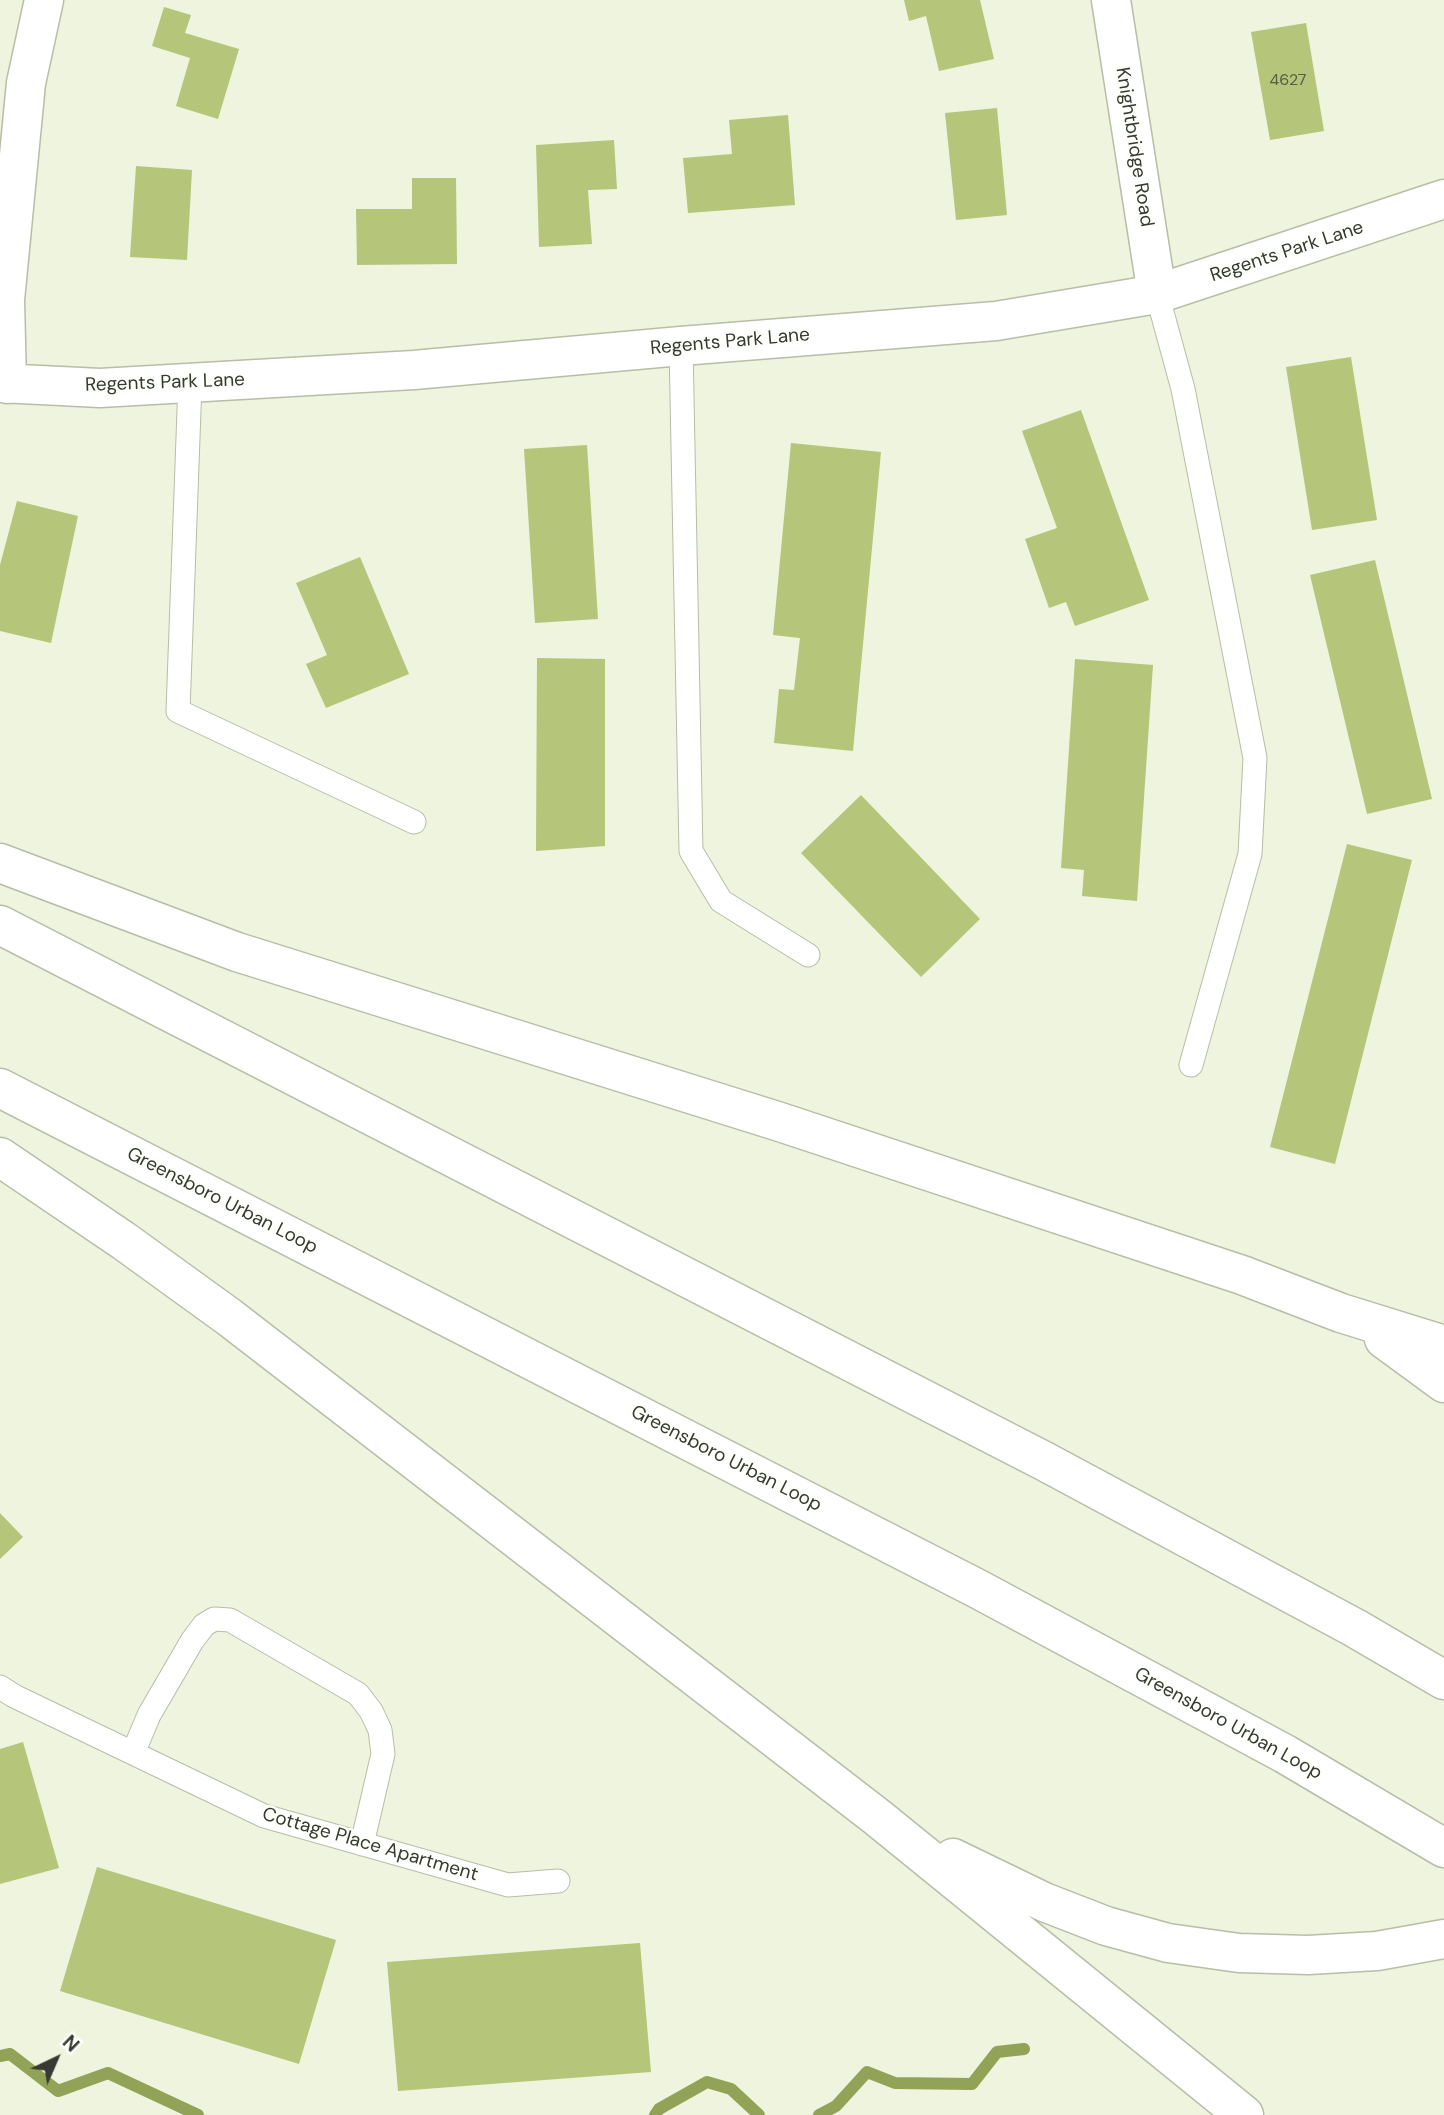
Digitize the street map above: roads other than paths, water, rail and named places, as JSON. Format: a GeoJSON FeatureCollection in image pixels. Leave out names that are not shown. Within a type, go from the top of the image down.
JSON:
{"type":"FeatureCollection","features":[{"type":"Feature","properties":{"kind":"main road"},"geometry":{"type":"LineString","coordinates":[[4,383],[5,300],[23,110],[26,83],[44,0]]}},
{"type":"Feature","properties":{"kind":"main road","name":"Knightbridge Road"},"geometry":{"type":"LineString","coordinates":[[1111,0],[1157,294]]}},
{"type":"Feature","properties":{"kind":"main road","name":"Regents Park Lane"},"geometry":{"type":"LineString","coordinates":[[4,383],[100,388],[414,370],[681,345],[996,321],[1157,294],[1444,199]]}},
{"type":"Feature","properties":{"kind":"main road"},"geometry":{"type":"LineString","coordinates":[[0,863],[237,952],[780,1122],[1242,1275],[1341,1313],[1444,1345]]}},
{"type":"Feature","properties":{"kind":"main road"},"geometry":{"type":"LineString","coordinates":[[0,925],[1033,1454],[1343,1622],[1444,1680]]}},
{"type":"Feature","properties":{"kind":"main road","name":"Greensboro Urban Loop"},"geometry":{"type":"LineString","coordinates":[[0,1087],[989,1595],[1285,1754],[1444,1848]]}},
{"type":"Feature","properties":{"kind":"main road"},"geometry":{"type":"LineString","coordinates":[[0,1157],[124,1241],[229,1317],[877,1817],[1244,2115]]}},
{"type":"Feature","properties":{"kind":"main road"},"geometry":{"type":"LineString","coordinates":[[1341,1313],[1384,1339],[1444,1383]]}},
{"type":"Feature","properties":{"kind":"main road"},"geometry":{"type":"LineString","coordinates":[[877,1817],[988,1876],[1044,1902],[1106,1926],[1168,1943],[1239,1952],[1308,1955],[1377,1951],[1444,1939]]}},
{"type":"Feature","properties":{"kind":"lane"},"geometry":{"type":"LineString","coordinates":[[1157,294],[1183,389],[1255,758],[1250,854],[1191,1065]]}},
{"type":"Feature","properties":{"kind":"lane"},"geometry":{"type":"LineString","coordinates":[[681,345],[691,851],[721,901],[808,955]]}},
{"type":"Feature","properties":{"kind":"lane"},"geometry":{"type":"LineString","coordinates":[[190,383],[178,711],[414,822]]}},
{"type":"Feature","properties":{"kind":"lane"},"geometry":{"type":"LineString","coordinates":[[133,1753],[149,1715],[191,1641],[204,1625],[214,1619],[230,1620],[358,1694],[371,1711],[380,1730],[383,1754],[362,1844]]}},
{"type":"Feature","properties":{"kind":"lane","name":"Cottage Place Apartment"},"geometry":{"type":"LineString","coordinates":[[0,1687],[264,1816],[508,1885],[558,1881]]}},
{"type":"Feature","properties":{"kind":"waterway"},"geometry":{"type":"LineString","coordinates":[[819,2115],[836,2106],[867,2072],[895,2083],[972,2084],[997,2052],[1024,2049]]}},
{"type":"Feature","properties":{"kind":"waterway"},"geometry":{"type":"LineString","coordinates":[[0,2056],[10,2054],[58,2091],[108,2073],[198,2115]]}},
{"type":"Feature","properties":{"kind":"waterway"},"geometry":{"type":"LineString","coordinates":[[655,2115],[659,2109],[707,2082],[731,2089],[759,2115]]}}]}
